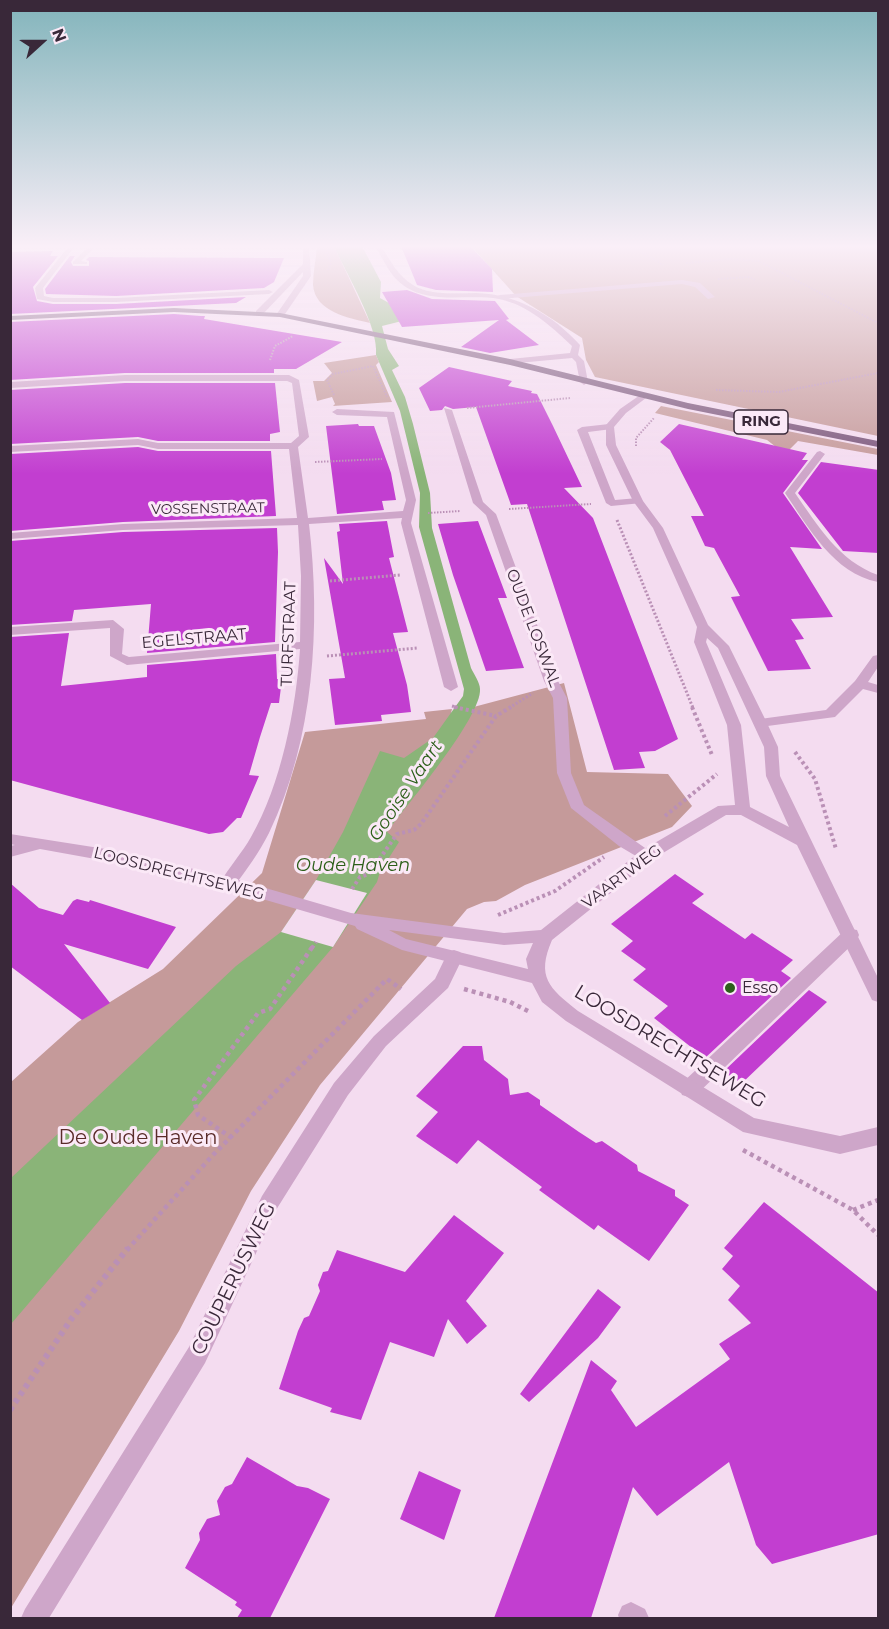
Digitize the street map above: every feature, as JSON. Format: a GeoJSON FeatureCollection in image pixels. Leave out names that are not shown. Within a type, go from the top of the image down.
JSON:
{"type":"FeatureCollection","features":[{"type":"Feature","properties":{"kind":"main road","name":"RING"},"geometry":{"type":"LineString","coordinates":[[316,322],[510,362],[643,396],[821,435],[879,444]]}},
{"type":"Feature","properties":{"kind":"street"},"geometry":{"type":"LineString","coordinates":[[550,322],[576,345],[574,355]]}},
{"type":"Feature","properties":{"kind":"street"},"geometry":{"type":"LineString","coordinates":[[510,362],[542,361],[574,355]]}},
{"type":"Feature","properties":{"kind":"street"},"geometry":{"type":"LineString","coordinates":[[574,355],[580,361],[584,382]]}},
{"type":"Feature","properties":{"kind":"street"},"geometry":{"type":"LineString","coordinates":[[10,384],[125,378],[263,377]]}},
{"type":"Feature","properties":{"kind":"street","name":"TURFSTRAAT"},"geometry":{"type":"LineString","coordinates":[[228,883],[257,840],[283,776],[303,697],[308,629],[308,584],[303,521],[293,446],[304,437],[296,382],[292,378],[263,377]]}},
{"type":"Feature","properties":{"kind":"street"},"geometry":{"type":"LineString","coordinates":[[638,501],[611,503],[582,430],[609,427],[623,411],[643,396]]}},
{"type":"Feature","properties":{"kind":"street","name":"OUDE LOSWAL"},"geometry":{"type":"LineString","coordinates":[[447,410],[478,503],[491,514],[551,681],[560,698],[564,773],[578,808],[624,842],[647,855]]}},
{"type":"Feature","properties":{"kind":"street"},"geometry":{"type":"LineString","coordinates":[[337,412],[391,414],[411,501],[406,514],[406,523],[452,687]]}},
{"type":"Feature","properties":{"kind":"street"},"geometry":{"type":"LineString","coordinates":[[609,427],[611,446],[638,501],[658,528],[703,627],[723,646],[760,723],[771,747],[773,776],[879,995]]}},
{"type":"Feature","properties":{"kind":"street"},"geometry":{"type":"LineString","coordinates":[[10,449],[138,442],[158,446],[293,446]]}},
{"type":"Feature","properties":{"kind":"street"},"geometry":{"type":"LineString","coordinates":[[10,458],[135,451],[158,446]]}},
{"type":"Feature","properties":{"kind":"street"},"geometry":{"type":"LineString","coordinates":[[820,454],[790,493],[835,556],[869,577],[879,579]]}},
{"type":"Feature","properties":{"kind":"street","name":"VOSSENSTRAAT"},"geometry":{"type":"LineString","coordinates":[[10,536],[123,527],[303,521],[406,514]]}},
{"type":"Feature","properties":{"kind":"street","name":"EGELSTRAAT"},"geometry":{"type":"LineString","coordinates":[[10,631],[113,624],[117,629],[117,656],[127,661],[306,645]]}},
{"type":"Feature","properties":{"kind":"street"},"geometry":{"type":"LineString","coordinates":[[703,627],[700,642],[737,736],[743,810],[803,841]]}},
{"type":"Feature","properties":{"kind":"street"},"geometry":{"type":"LineString","coordinates":[[760,723],[830,714],[860,684],[879,659]]}},
{"type":"Feature","properties":{"kind":"street"},"geometry":{"type":"LineString","coordinates":[[860,684],[879,690]]}},
{"type":"Feature","properties":{"kind":"street","name":"VAARTWEG"},"geometry":{"type":"LineString","coordinates":[[545,936],[647,855],[723,810],[743,810]]}},
{"type":"Feature","properties":{"kind":"street","name":"LOOSDRECHTSEWEG"},"geometry":{"type":"LineString","coordinates":[[10,839],[112,856],[228,883],[351,919],[504,939],[545,936]]}},
{"type":"Feature","properties":{"kind":"street","name":"LOOSDRECHTSEWEG"},"geometry":{"type":"LineString","coordinates":[[10,852],[40,844]]}},
{"type":"Feature","properties":{"kind":"street","name":"LOOSDRECHTSEWEG"},"geometry":{"type":"LineString","coordinates":[[351,919],[402,944],[538,978],[548,997],[572,1016],[750,1126],[840,1145],[879,1136]]}},
{"type":"Feature","properties":{"kind":"street"},"geometry":{"type":"LineString","coordinates":[[689,1089],[851,935]]}},
{"type":"Feature","properties":{"kind":"street"},"geometry":{"type":"LineString","coordinates":[[538,978],[535,959],[545,936]]}},
{"type":"Feature","properties":{"kind":"street","name":"COUPERUSWEG"},"geometry":{"type":"LineString","coordinates":[[34,1618],[197,1355],[269,1203],[341,1089],[380,1041],[442,982],[454,957]]}},
{"type":"Feature","properties":{"kind":"path"},"geometry":{"type":"LineString","coordinates":[[263,377],[275,346],[296,335]]}},
{"type":"Feature","properties":{"kind":"path"},"geometry":{"type":"LineString","coordinates":[[335,396],[327,380],[333,374],[374,366],[392,410],[391,414]]}},
{"type":"Feature","properties":{"kind":"path"},"geometry":{"type":"LineString","coordinates":[[706,389],[779,392],[879,374]]}},
{"type":"Feature","properties":{"kind":"path"},"geometry":{"type":"LineString","coordinates":[[447,410],[580,397]]}},
{"type":"Feature","properties":{"kind":"path"},"geometry":{"type":"LineString","coordinates":[[296,464],[371,460]]}},
{"type":"Feature","properties":{"kind":"path"},"geometry":{"type":"LineString","coordinates":[[485,509],[611,503],[716,765],[715,775]]}},
{"type":"Feature","properties":{"kind":"path"},"geometry":{"type":"LineString","coordinates":[[308,584],[385,576]]}},
{"type":"Feature","properties":{"kind":"path"},"geometry":{"type":"LineString","coordinates":[[349,654],[440,646]]}},
{"type":"Feature","properties":{"kind":"path"},"geometry":{"type":"LineString","coordinates":[[352,889],[360,877],[369,874],[397,834],[415,831],[422,825],[430,809],[496,716],[551,681]]}},
{"type":"Feature","properties":{"kind":"path"},"geometry":{"type":"LineString","coordinates":[[450,705],[479,714],[496,716]]}},
{"type":"Feature","properties":{"kind":"path"},"geometry":{"type":"LineString","coordinates":[[810,773],[840,858]]}},
{"type":"Feature","properties":{"kind":"path"},"geometry":{"type":"LineString","coordinates":[[496,916],[555,891]]}},
{"type":"Feature","properties":{"kind":"path"},"geometry":{"type":"LineString","coordinates":[[232,1138],[198,1115],[194,1100],[258,1013],[270,1009],[316,942]]}},
{"type":"Feature","properties":{"kind":"path"},"geometry":{"type":"LineString","coordinates":[[10,1410],[53,1346],[113,1266],[232,1138],[387,979],[419,1002]]}},
{"type":"Feature","properties":{"kind":"path"},"geometry":{"type":"LineString","coordinates":[[879,1200],[853,1210],[879,1235]]}},
{"type":"Feature","properties":{"kind":"green space"},"geometry":{"type":"Polygon","coordinates":[[[557,322],[878,322],[878,436],[595,377],[586,360],[582,338],[557,322]]]}},
{"type":"Feature","properties":{"kind":"green space"},"geometry":{"type":"Polygon","coordinates":[[[376,355],[379,362],[376,365],[392,402],[333,406],[335,404],[332,397],[317,401],[313,381],[324,381],[332,373],[324,363],[376,355]]]}},
{"type":"Feature","properties":{"kind":"green space"},"geometry":{"type":"Polygon","coordinates":[[[661,406],[878,449],[878,455],[798,441],[785,454],[767,440],[655,413],[661,406]]]}},
{"type":"Feature","properties":{"kind":"green space","name":"De Oude Haven"},"geometry":{"type":"Polygon","coordinates":[[[564,683],[587,772],[668,774],[692,806],[672,827],[525,885],[496,901],[484,902],[467,909],[320,1085],[251,1191],[179,1331],[11,1608],[11,1082],[78,1022],[163,969],[262,873],[305,732],[426,719],[424,712],[452,709],[451,713],[564,683]]]}},
{"type":"Feature","properties":{"kind":"water"},"geometry":{"type":"Polygon","coordinates":[[[369,322],[398,322],[382,326],[388,349],[399,366],[392,370],[405,397],[413,424],[430,493],[432,528],[471,668],[480,687],[477,702],[456,740],[387,832],[399,842],[380,872],[377,882],[333,947],[11,1324],[11,1178],[236,966],[281,932],[316,880],[343,832],[380,751],[404,758],[433,738],[463,696],[464,689],[419,527],[420,493],[400,411],[376,355],[376,343],[369,322]]]}},
{"type":"Feature","properties":{"kind":"pier"},"geometry":{"type":"Polygon","coordinates":[[[316,880],[367,893],[333,947],[281,932],[316,880]]]}},
{"type":"Feature","properties":{"kind":"building"},"geometry":{"type":"Polygon","coordinates":[[[10,322],[222,322],[342,342],[296,369],[274,369],[274,373],[125,373],[10,380],[10,322]]]}},
{"type":"Feature","properties":{"kind":"building"},"geometry":{"type":"Polygon","coordinates":[[[399,322],[471,322],[402,327],[399,322]]]}},
{"type":"Feature","properties":{"kind":"building"},"geometry":{"type":"Polygon","coordinates":[[[496,322],[509,322],[539,345],[490,353],[461,347],[496,322]]]}},
{"type":"Feature","properties":{"kind":"building"},"geometry":{"type":"Polygon","coordinates":[[[449,367],[512,381],[508,386],[532,391],[531,393],[537,394],[553,426],[582,487],[564,488],[593,518],[678,739],[655,751],[639,752],[645,768],[614,770],[527,504],[511,505],[476,407],[453,409],[445,406],[442,410],[430,411],[419,388],[449,367]]]}},
{"type":"Feature","properties":{"kind":"building"},"geometry":{"type":"Polygon","coordinates":[[[125,383],[275,383],[280,432],[270,434],[270,441],[158,441],[138,437],[10,444],[10,390],[125,383]]]}},
{"type":"Feature","properties":{"kind":"building"},"geometry":{"type":"Polygon","coordinates":[[[358,424],[359,426],[374,426],[391,473],[396,500],[382,501],[384,510],[337,514],[326,426],[358,424]]]}},
{"type":"Feature","properties":{"kind":"building"},"geometry":{"type":"Polygon","coordinates":[[[679,424],[807,453],[802,460],[808,460],[783,493],[822,549],[790,547],[833,617],[791,619],[804,639],[795,640],[811,669],[768,671],[731,597],[740,596],[714,548],[705,546],[691,516],[704,516],[670,450],[660,442],[679,424]]]}},
{"type":"Feature","properties":{"kind":"building"},"geometry":{"type":"Polygon","coordinates":[[[138,447],[158,451],[271,451],[276,516],[123,522],[10,531],[10,454],[138,447]]]}},
{"type":"Feature","properties":{"kind":"building"},"geometry":{"type":"Polygon","coordinates":[[[821,462],[879,470],[879,553],[843,551],[798,493],[821,462]]]}},
{"type":"Feature","properties":{"kind":"building"},"geometry":{"type":"Polygon","coordinates":[[[387,521],[394,557],[389,558],[408,632],[393,633],[407,685],[411,712],[381,715],[382,721],[335,725],[329,679],[345,678],[324,558],[343,584],[337,532],[340,531],[339,524],[387,521]]]}},
{"type":"Feature","properties":{"kind":"building"},"geometry":{"type":"Polygon","coordinates":[[[478,521],[507,598],[498,598],[524,668],[486,671],[438,524],[478,521]]]}},
{"type":"Feature","properties":{"kind":"building"},"geometry":{"type":"Polygon","coordinates":[[[277,528],[275,642],[147,653],[151,604],[74,610],[72,621],[10,625],[10,541],[123,532],[277,528]]]}},
{"type":"Feature","properties":{"kind":"building"},"geometry":{"type":"Polygon","coordinates":[[[69,633],[61,686],[147,677],[147,665],[276,654],[277,679],[282,679],[279,703],[271,703],[249,775],[259,776],[241,818],[237,818],[223,832],[209,834],[10,780],[10,637],[69,633]]]}},
{"type":"Feature","properties":{"kind":"building"},"geometry":{"type":"Polygon","coordinates":[[[675,874],[704,894],[692,903],[745,939],[752,933],[793,960],[781,971],[791,978],[705,1058],[654,1018],[668,1006],[633,980],[646,969],[621,951],[633,941],[611,924],[675,874]]]}},
{"type":"Feature","properties":{"kind":"building"},"geometry":{"type":"Polygon","coordinates":[[[10,883],[39,908],[63,915],[73,901],[77,899],[89,902],[90,900],[176,927],[148,969],[64,944],[110,1003],[82,1020],[10,966],[10,883]]]}},
{"type":"Feature","properties":{"kind":"building"},"geometry":{"type":"Polygon","coordinates":[[[809,990],[827,1002],[740,1085],[723,1072],[809,990]]]}},
{"type":"Feature","properties":{"kind":"building"},"geometry":{"type":"Polygon","coordinates":[[[463,1046],[482,1046],[484,1060],[508,1079],[510,1095],[528,1092],[540,1100],[540,1105],[579,1132],[596,1143],[602,1141],[637,1165],[638,1171],[675,1190],[675,1196],[689,1205],[649,1261],[598,1225],[594,1230],[539,1190],[542,1187],[478,1140],[457,1164],[416,1136],[438,1112],[416,1096],[463,1046]]]}},
{"type":"Feature","properties":{"kind":"building"},"geometry":{"type":"Polygon","coordinates":[[[764,1202],[879,1293],[879,1534],[772,1564],[756,1545],[729,1462],[657,1516],[633,1487],[591,1618],[494,1618],[591,1360],[617,1381],[611,1390],[636,1427],[730,1359],[719,1344],[751,1323],[728,1300],[740,1286],[722,1269],[733,1256],[724,1248],[764,1202]]]}},
{"type":"Feature","properties":{"kind":"building"},"geometry":{"type":"Polygon","coordinates":[[[454,1215],[504,1253],[466,1301],[487,1326],[467,1344],[448,1319],[434,1357],[390,1342],[361,1420],[330,1412],[332,1408],[279,1389],[298,1331],[304,1318],[309,1316],[320,1291],[318,1285],[323,1272],[328,1271],[337,1250],[405,1272],[454,1215]]]}},
{"type":"Feature","properties":{"kind":"building"},"geometry":{"type":"Polygon","coordinates":[[[598,1289],[621,1307],[598,1338],[529,1402],[520,1394],[598,1289]]]}},
{"type":"Feature","properties":{"kind":"building"},"geometry":{"type":"Polygon","coordinates":[[[247,1457],[297,1486],[308,1488],[330,1499],[270,1618],[237,1618],[242,1610],[235,1605],[237,1602],[185,1568],[200,1540],[199,1533],[207,1519],[220,1515],[217,1501],[225,1487],[232,1484],[247,1457]]]}},
{"type":"Feature","properties":{"kind":"building"},"geometry":{"type":"Polygon","coordinates":[[[419,1471],[461,1490],[444,1540],[400,1519],[419,1471]]]}},
{"type":"Feature","properties":{"kind":"place","name":"Esso"},"geometry":{"type":"Point","coordinates":[730,988]}},
{"type":"Feature","properties":{"kind":"water label","name":"Gooise Vaart"},"geometry":{"type":"Point","coordinates":[406,791]}},
{"type":"Feature","properties":{"kind":"water label","name":"Oude Haven"},"geometry":{"type":"Point","coordinates":[353,866]}}]}
